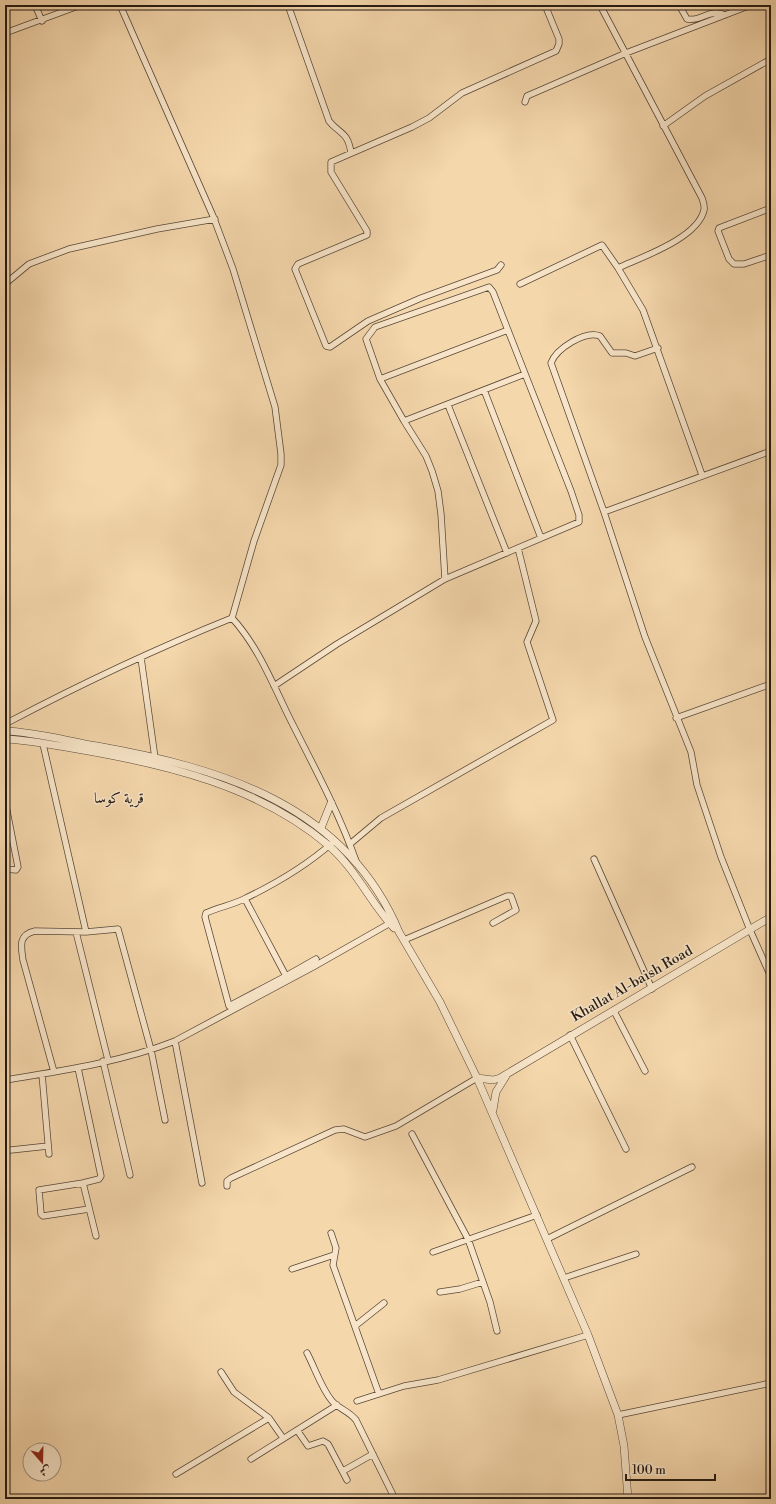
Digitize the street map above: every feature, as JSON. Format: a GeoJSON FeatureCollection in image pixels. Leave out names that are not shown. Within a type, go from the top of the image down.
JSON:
{"type":"FeatureCollection","features":[{"type":"Feature","properties":{"kind":"street"},"geometry":{"type":"LineString","coordinates":[[34,5],[42,21]]}},
{"type":"Feature","properties":{"kind":"street"},"geometry":{"type":"LineString","coordinates":[[5,33],[42,21],[81,5]]}},
{"type":"Feature","properties":{"kind":"street"},"geometry":{"type":"LineString","coordinates":[[120,5],[215,219],[233,270],[271,394],[281,454],[281,465],[254,541],[232,618]]}},
{"type":"Feature","properties":{"kind":"street"},"geometry":{"type":"LineString","coordinates":[[288,5],[329,121],[342,131],[350,146],[351,153]]}},
{"type":"Feature","properties":{"kind":"street"},"geometry":{"type":"LineString","coordinates":[[501,265],[497,270],[420,298],[368,321],[333,346],[326,346],[297,274],[296,266],[367,235],[367,231],[331,169],[330,164],[333,161],[418,124],[462,93],[487,80],[556,51],[559,44],[559,39],[545,5]]}},
{"type":"Feature","properties":{"kind":"street"},"geometry":{"type":"LineString","coordinates":[[600,5],[702,198],[705,208],[702,216],[694,226],[673,243],[618,268]]}},
{"type":"Feature","properties":{"kind":"street"},"geometry":{"type":"LineString","coordinates":[[679,5],[687,19],[691,20],[712,12],[725,15]]}},
{"type":"Feature","properties":{"kind":"street"},"geometry":{"type":"LineString","coordinates":[[525,102],[527,96],[626,53],[751,5]]}},
{"type":"Feature","properties":{"kind":"street"},"geometry":{"type":"LineString","coordinates":[[663,126],[705,96],[771,59]]}},
{"type":"Feature","properties":{"kind":"street"},"geometry":{"type":"LineString","coordinates":[[771,208],[719,228],[718,231],[728,259],[734,264],[744,264],[771,255]]}},
{"type":"Feature","properties":{"kind":"street"},"geometry":{"type":"LineString","coordinates":[[5,284],[29,264],[69,249],[215,219]]}},
{"type":"Feature","properties":{"kind":"street"},"geometry":{"type":"LineString","coordinates":[[520,284],[602,245],[618,268],[643,310],[658,348],[702,475]]}},
{"type":"Feature","properties":{"kind":"street"},"geometry":{"type":"LineString","coordinates":[[274,686],[337,644],[445,579],[578,523],[580,519],[508,330],[493,292],[489,287],[375,327],[368,334],[366,339],[366,343],[380,379],[426,456],[438,491],[445,579]]}},
{"type":"Feature","properties":{"kind":"street"},"geometry":{"type":"LineString","coordinates":[[380,379],[508,330]]}},
{"type":"Feature","properties":{"kind":"street"},"geometry":{"type":"LineString","coordinates":[[658,348],[635,356],[626,353],[615,354],[612,353],[600,336],[591,335],[564,346],[556,353],[551,363],[604,512],[645,637],[676,718],[691,752],[697,785],[719,850],[750,930],[771,977]]}},
{"type":"Feature","properties":{"kind":"street"},"geometry":{"type":"LineString","coordinates":[[404,421],[525,374]]}},
{"type":"Feature","properties":{"kind":"street"},"geometry":{"type":"LineString","coordinates":[[484,390],[541,538]]}},
{"type":"Feature","properties":{"kind":"street"},"geometry":{"type":"LineString","coordinates":[[448,405],[507,553]]}},
{"type":"Feature","properties":{"kind":"street"},"geometry":{"type":"LineString","coordinates":[[604,512],[771,451]]}},
{"type":"Feature","properties":{"kind":"street"},"geometry":{"type":"LineString","coordinates":[[350,844],[381,818],[553,720],[528,642],[536,621],[518,548]]}},
{"type":"Feature","properties":{"kind":"street"},"geometry":{"type":"LineString","coordinates":[[5,724],[75,688],[186,636],[232,618]]}},
{"type":"Feature","properties":{"kind":"street"},"geometry":{"type":"LineString","coordinates":[[232,618],[249,638],[332,803],[356,861],[440,1002],[478,1078],[588,1334],[618,1415],[624,1446],[628,1498],[618,1499]]}},
{"type":"Feature","properties":{"kind":"street"},"geometry":{"type":"LineString","coordinates":[[141,658],[154,758]]}},
{"type":"Feature","properties":{"kind":"street"},"geometry":{"type":"LineString","coordinates":[[676,718],[771,684]]}},
{"type":"Feature","properties":{"kind":"street"},"geometry":{"type":"LineString","coordinates":[[7,735],[131,752],[154,758],[175,767],[266,794],[300,813],[321,828],[356,861]]}},
{"type":"Feature","properties":{"kind":"street"},"geometry":{"type":"LineString","coordinates":[[7,735],[43,744],[175,767]]}},
{"type":"Feature","properties":{"kind":"street"},"geometry":{"type":"LineString","coordinates":[[43,744],[86,932]]}},
{"type":"Feature","properties":{"kind":"street"},"geometry":{"type":"LineString","coordinates":[[195,773],[263,802],[298,822],[329,846],[349,866],[392,922]]}},
{"type":"Feature","properties":{"kind":"street"},"geometry":{"type":"LineString","coordinates":[[263,802],[266,794]]}},
{"type":"Feature","properties":{"kind":"street"},"geometry":{"type":"LineString","coordinates":[[5,801],[18,867],[16,870],[5,869]]}},
{"type":"Feature","properties":{"kind":"street"},"geometry":{"type":"LineString","coordinates":[[321,828],[332,803]]}},
{"type":"Feature","properties":{"kind":"street"},"geometry":{"type":"LineString","coordinates":[[316,959],[230,1006],[227,1004],[204,915],[245,899],[302,868],[335,840]]}},
{"type":"Feature","properties":{"kind":"street"},"geometry":{"type":"LineString","coordinates":[[594,858],[652,989]]}},
{"type":"Feature","properties":{"kind":"street"},"geometry":{"type":"LineString","coordinates":[[404,940],[507,896],[511,896],[516,910],[494,924]]}},
{"type":"Feature","properties":{"kind":"street"},"geometry":{"type":"LineString","coordinates":[[245,899],[286,976]]}},
{"type":"Feature","properties":{"kind":"street","name":"Khallat Al-baish Road"},"geometry":{"type":"LineString","coordinates":[[507,1074],[570,1035],[652,989],[771,917]]}},
{"type":"Feature","properties":{"kind":"street"},"geometry":{"type":"LineString","coordinates":[[5,1080],[78,1068],[151,1050],[175,1041],[313,967],[392,922]]}},
{"type":"Feature","properties":{"kind":"street"},"geometry":{"type":"LineString","coordinates":[[54,1072],[21,944],[23,937],[35,931],[86,932],[118,930],[151,1050],[165,1120]]}},
{"type":"Feature","properties":{"kind":"street"},"geometry":{"type":"LineString","coordinates":[[76,932],[106,1060],[130,1175]]}},
{"type":"Feature","properties":{"kind":"street"},"geometry":{"type":"LineString","coordinates":[[614,1011],[645,1071]]}},
{"type":"Feature","properties":{"kind":"street"},"geometry":{"type":"LineString","coordinates":[[570,1035],[626,1149]]}},
{"type":"Feature","properties":{"kind":"street"},"geometry":{"type":"LineString","coordinates":[[175,1041],[202,1183]]}},
{"type":"Feature","properties":{"kind":"street"},"geometry":{"type":"LineString","coordinates":[[78,1068],[101,1176],[99,1179],[83,1183],[39,1190],[43,1216],[89,1209]]}},
{"type":"Feature","properties":{"kind":"street"},"geometry":{"type":"LineString","coordinates":[[42,1074],[49,1154]]}},
{"type":"Feature","properties":{"kind":"street"},"geometry":{"type":"LineString","coordinates":[[227,1186],[227,1181],[231,1178],[335,1130],[344,1129],[365,1137],[396,1126],[478,1078],[493,1080],[507,1074]]}},
{"type":"Feature","properties":{"kind":"street"},"geometry":{"type":"LineString","coordinates":[[492,1112],[496,1092],[507,1074]]}},
{"type":"Feature","properties":{"kind":"street"},"geometry":{"type":"LineString","coordinates":[[412,1134],[468,1240],[483,1282],[497,1331]]}},
{"type":"Feature","properties":{"kind":"street"},"geometry":{"type":"LineString","coordinates":[[11,1150],[48,1146]]}},
{"type":"Feature","properties":{"kind":"street"},"geometry":{"type":"LineString","coordinates":[[547,1239],[692,1166]]}},
{"type":"Feature","properties":{"kind":"street"},"geometry":{"type":"LineString","coordinates":[[83,1183],[96,1236]]}},
{"type":"Feature","properties":{"kind":"street"},"geometry":{"type":"LineString","coordinates":[[433,1252],[537,1215]]}},
{"type":"Feature","properties":{"kind":"street"},"geometry":{"type":"LineString","coordinates":[[331,1233],[336,1248],[333,1265],[379,1394]]}},
{"type":"Feature","properties":{"kind":"street"},"geometry":{"type":"LineString","coordinates":[[564,1278],[636,1254]]}},
{"type":"Feature","properties":{"kind":"street"},"geometry":{"type":"LineString","coordinates":[[292,1269],[334,1255]]}},
{"type":"Feature","properties":{"kind":"street"},"geometry":{"type":"LineString","coordinates":[[440,1292],[460,1289],[483,1282]]}},
{"type":"Feature","properties":{"kind":"street"},"geometry":{"type":"LineString","coordinates":[[355,1326],[384,1303]]}},
{"type":"Feature","properties":{"kind":"street"},"geometry":{"type":"LineString","coordinates":[[358,1401],[404,1386],[438,1380],[588,1334]]}},
{"type":"Feature","properties":{"kind":"street"},"geometry":{"type":"LineString","coordinates":[[307,1354],[328,1395],[337,1405],[352,1415],[395,1499]]}},
{"type":"Feature","properties":{"kind":"street"},"geometry":{"type":"LineString","coordinates":[[221,1372],[234,1392],[268,1418],[283,1438]]}},
{"type":"Feature","properties":{"kind":"street"},"geometry":{"type":"LineString","coordinates":[[618,1415],[771,1384]]}},
{"type":"Feature","properties":{"kind":"street"},"geometry":{"type":"LineString","coordinates":[[252,1459],[337,1405]]}},
{"type":"Feature","properties":{"kind":"street"},"geometry":{"type":"LineString","coordinates":[[176,1474],[268,1418]]}},
{"type":"Feature","properties":{"kind":"street"},"geometry":{"type":"LineString","coordinates":[[297,1430],[308,1446],[324,1442],[328,1444],[347,1480]]}},
{"type":"Feature","properties":{"kind":"street"},"geometry":{"type":"LineString","coordinates":[[343,1471],[373,1454]]}},
{"type":"Feature","properties":{"kind":"district","name":"قرية كوسا"},"geometry":{"type":"Point","coordinates":[119,798]}}]}
